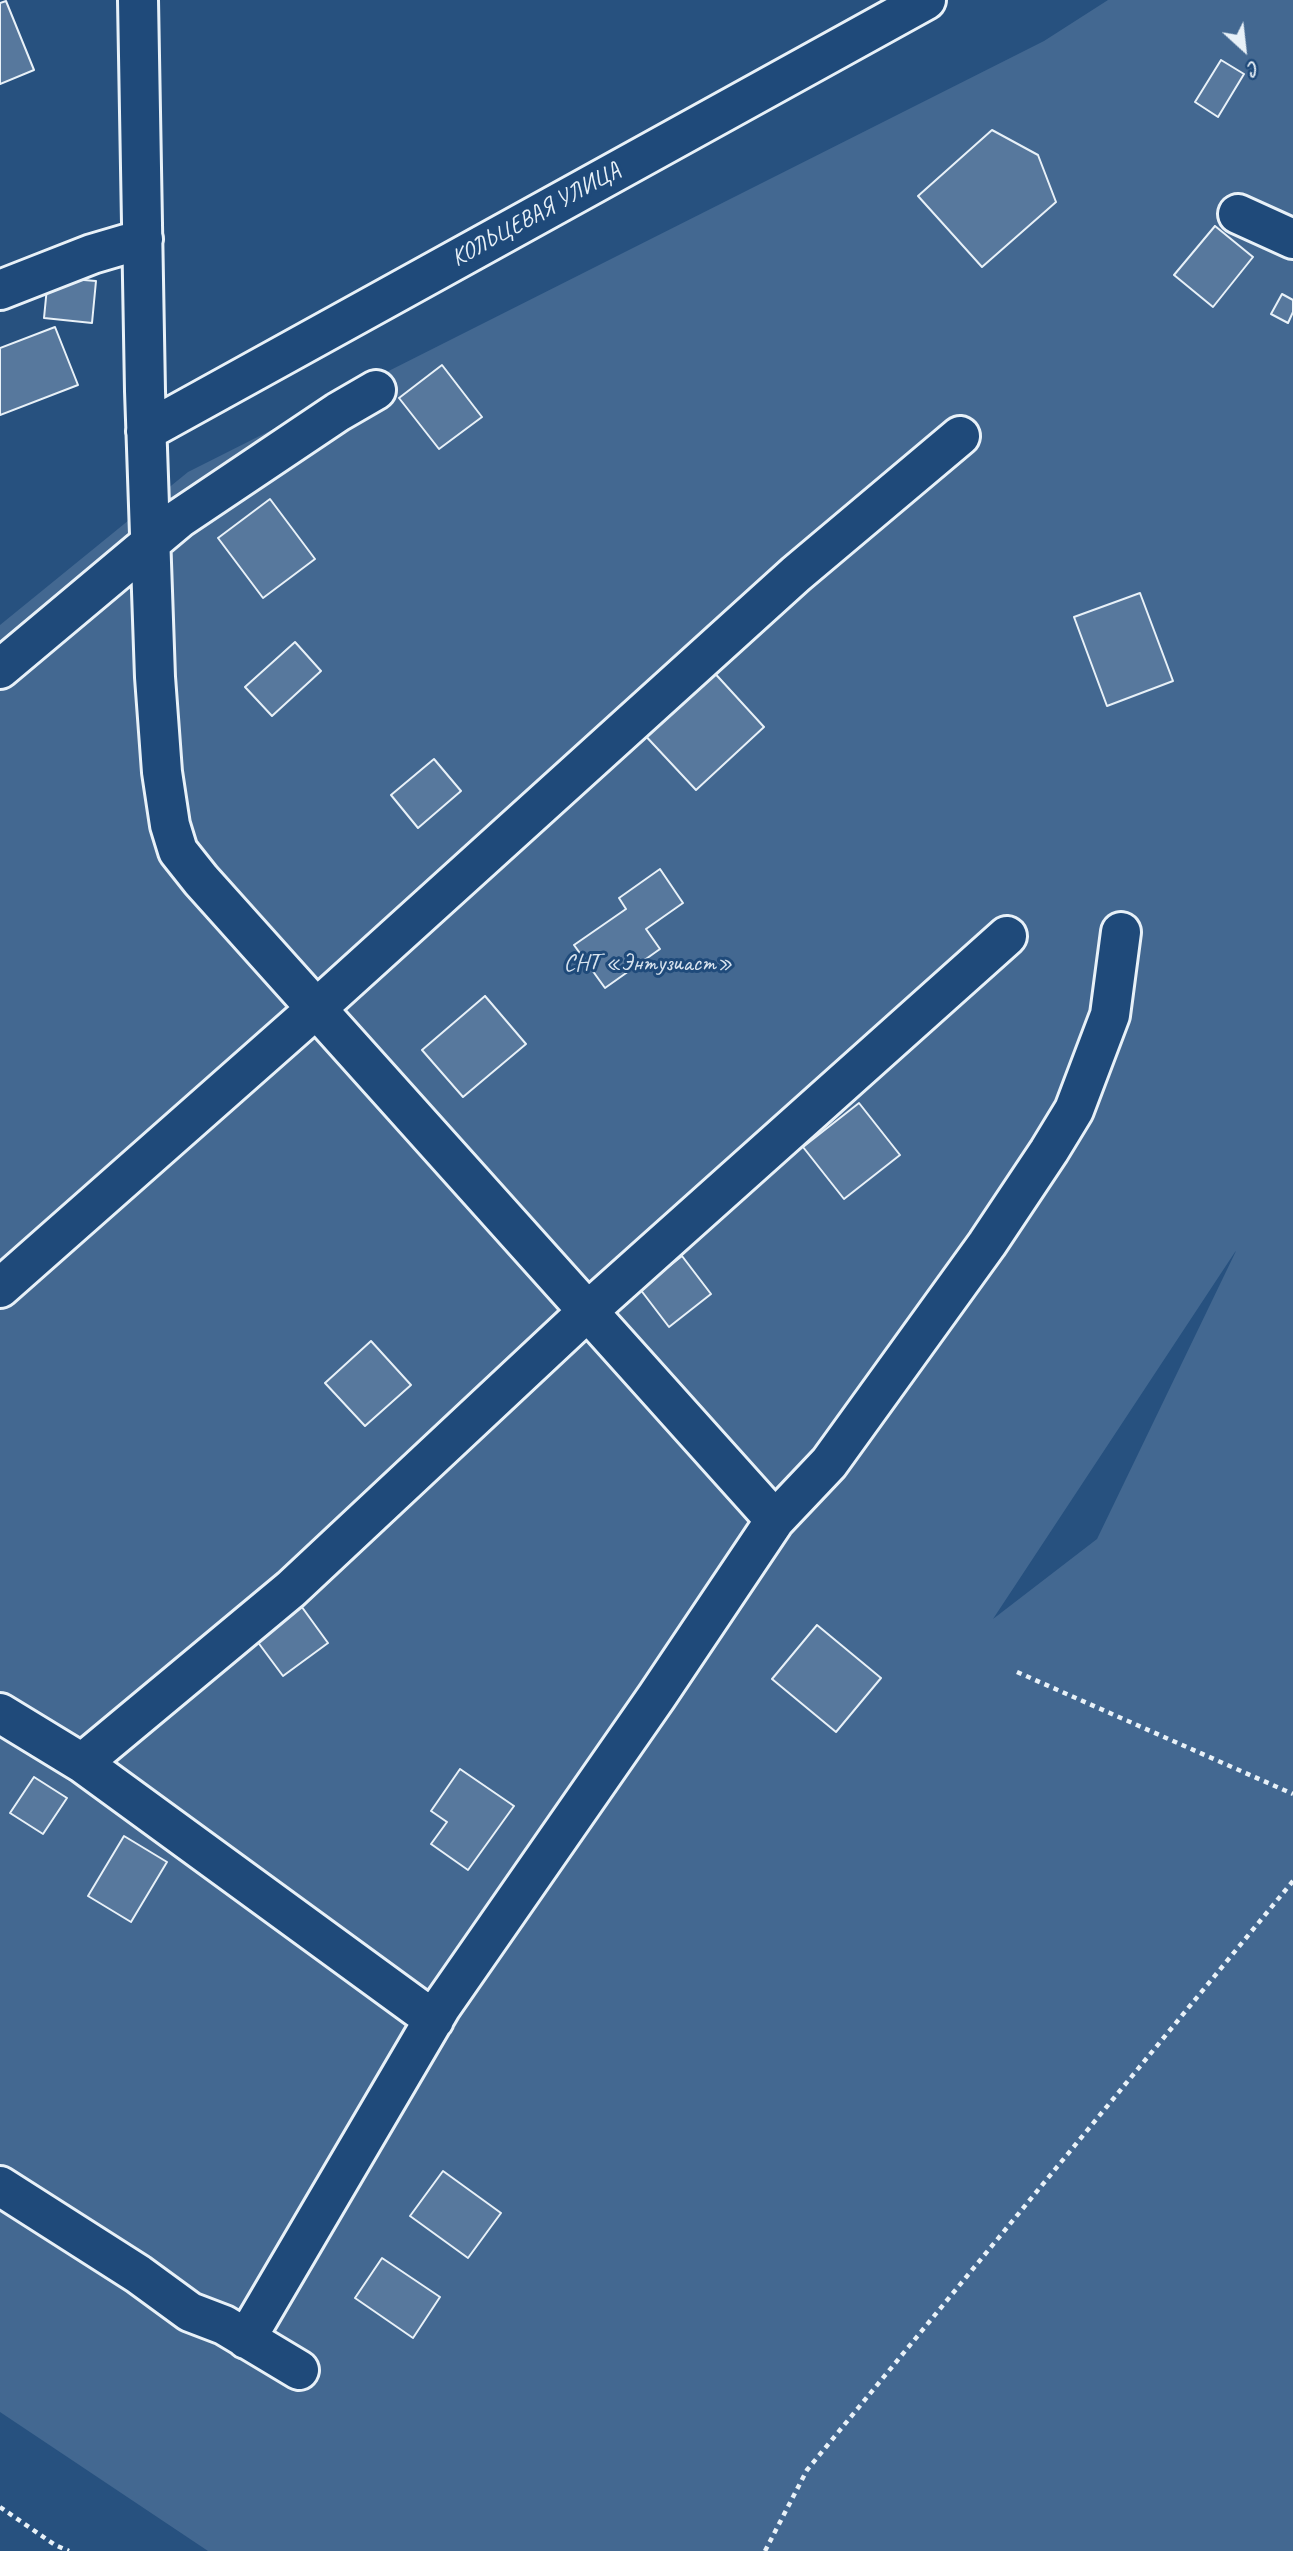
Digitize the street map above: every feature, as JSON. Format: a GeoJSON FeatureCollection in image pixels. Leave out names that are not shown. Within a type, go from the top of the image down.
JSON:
{"type":"FeatureCollection","features":[{"type":"Feature","properties":{"kind":"street"},"geometry":{"type":"LineString","coordinates":[[138,0],[146,431],[155,677],[162,772],[170,825],[178,851],[201,880],[775,1520]]}},
{"type":"Feature","properties":{"kind":"street","name":"КОЛЬЦЕВАЯ УЛИЦА"},"geometry":{"type":"LineString","coordinates":[[146,431],[926,0]]}},
{"type":"Feature","properties":{"kind":"street"},"geometry":{"type":"LineString","coordinates":[[1238,214],[1293,239]]}},
{"type":"Feature","properties":{"kind":"street"},"geometry":{"type":"LineString","coordinates":[[0,290],[92,254],[142,239]]}},
{"type":"Feature","properties":{"kind":"street"},"geometry":{"type":"LineString","coordinates":[[0,669],[180,518],[338,411],[376,390]]}},
{"type":"Feature","properties":{"kind":"street"},"geometry":{"type":"LineString","coordinates":[[0,1288],[317,1008],[796,574],[960,436]]}},
{"type":"Feature","properties":{"kind":"street"},"geometry":{"type":"LineString","coordinates":[[246,2339],[434,2020],[775,1520],[829,1464],[987,1244],[1049,1152],[1074,1110],[1110,1016],[1121,932]]}},
{"type":"Feature","properties":{"kind":"street"},"geometry":{"type":"LineString","coordinates":[[82,1763],[291,1589],[589,1310],[1007,936]]}},
{"type":"Feature","properties":{"kind":"street"},"geometry":{"type":"LineString","coordinates":[[0,1713],[82,1763],[434,2020]]}},
{"type":"Feature","properties":{"kind":"street"},"geometry":{"type":"LineString","coordinates":[[0,2186],[138,2274],[190,2312],[224,2325],[299,2370]]}},
{"type":"Feature","properties":{"kind":"path"},"geometry":{"type":"LineString","coordinates":[[1017,1672],[1293,1794]]}},
{"type":"Feature","properties":{"kind":"path"},"geometry":{"type":"LineString","coordinates":[[765,2551],[807,2470],[1293,1881]]}},
{"type":"Feature","properties":{"kind":"path"},"geometry":{"type":"LineString","coordinates":[[0,2507],[55,2545],[69,2551]]}},
{"type":"Feature","properties":{"kind":"green space","name":"СНТ «Энтузиаст»"},"geometry":{"type":"Polygon","coordinates":[[[1108,0],[1293,0],[1293,2551],[208,2551],[0,2412],[0,625],[188,472],[1044,41],[1108,0]],[[1236,1251],[993,1619],[1097,1539],[1236,1251]]]}},
{"type":"Feature","properties":{"kind":"building"},"geometry":{"type":"Polygon","coordinates":[[[6,1],[34,70],[0,84],[0,3],[6,1]]]}},
{"type":"Feature","properties":{"kind":"building"},"geometry":{"type":"Polygon","coordinates":[[[1221,60],[1244,74],[1218,117],[1195,102],[1221,60]]]}},
{"type":"Feature","properties":{"kind":"building"},"geometry":{"type":"Polygon","coordinates":[[[992,130],[1038,155],[1056,202],[982,267],[918,196],[992,130]]]}},
{"type":"Feature","properties":{"kind":"building"},"geometry":{"type":"Polygon","coordinates":[[[1215,226],[1253,257],[1213,307],[1174,275],[1215,226]]]}},
{"type":"Feature","properties":{"kind":"building"},"geometry":{"type":"Polygon","coordinates":[[[48,277],[96,281],[92,323],[44,318],[48,277]]]}},
{"type":"Feature","properties":{"kind":"building"},"geometry":{"type":"Polygon","coordinates":[[[1282,294],[1293,300],[1293,312],[1288,323],[1271,314],[1282,294]]]}},
{"type":"Feature","properties":{"kind":"building"},"geometry":{"type":"Polygon","coordinates":[[[55,327],[78,385],[0,415],[0,348],[55,327]]]}},
{"type":"Feature","properties":{"kind":"building"},"geometry":{"type":"Polygon","coordinates":[[[442,365],[482,417],[439,449],[399,398],[442,365]]]}},
{"type":"Feature","properties":{"kind":"building"},"geometry":{"type":"Polygon","coordinates":[[[270,499],[315,559],[263,598],[218,538],[270,499]]]}},
{"type":"Feature","properties":{"kind":"building"},"geometry":{"type":"Polygon","coordinates":[[[1140,593],[1173,681],[1107,706],[1074,617],[1140,593]]]}},
{"type":"Feature","properties":{"kind":"building"},"geometry":{"type":"Polygon","coordinates":[[[295,642],[321,671],[272,716],[245,687],[295,642]]]}},
{"type":"Feature","properties":{"kind":"building"},"geometry":{"type":"Polygon","coordinates":[[[710,668],[764,727],[696,790],[641,731],[710,668]]]}},
{"type":"Feature","properties":{"kind":"building"},"geometry":{"type":"Polygon","coordinates":[[[434,759],[461,791],[418,828],[391,795],[434,759]]]}},
{"type":"Feature","properties":{"kind":"building"},"geometry":{"type":"Polygon","coordinates":[[[660,869],[683,903],[646,929],[660,949],[605,988],[574,945],[626,909],[619,898],[660,869]]]}},
{"type":"Feature","properties":{"kind":"building"},"geometry":{"type":"Polygon","coordinates":[[[485,996],[526,1044],[463,1097],[422,1050],[485,996]]]}},
{"type":"Feature","properties":{"kind":"building"},"geometry":{"type":"Polygon","coordinates":[[[859,1103],[900,1155],[844,1199],[803,1147],[859,1103]]]}},
{"type":"Feature","properties":{"kind":"building"},"geometry":{"type":"Polygon","coordinates":[[[682,1256],[711,1294],[669,1327],[640,1289],[682,1256]]]}},
{"type":"Feature","properties":{"kind":"building"},"geometry":{"type":"Polygon","coordinates":[[[371,1341],[411,1385],[365,1426],[325,1383],[371,1341]]]}},
{"type":"Feature","properties":{"kind":"building"},"geometry":{"type":"Polygon","coordinates":[[[299,1603],[328,1643],[283,1676],[254,1637],[299,1603]]]}},
{"type":"Feature","properties":{"kind":"building"},"geometry":{"type":"Polygon","coordinates":[[[817,1625],[881,1678],[836,1732],[772,1679],[817,1625]]]}},
{"type":"Feature","properties":{"kind":"building"},"geometry":{"type":"Polygon","coordinates":[[[460,1769],[514,1806],[468,1870],[431,1844],[447,1822],[431,1811],[460,1769]]]}},
{"type":"Feature","properties":{"kind":"building"},"geometry":{"type":"Polygon","coordinates":[[[34,1777],[67,1798],[43,1834],[10,1813],[34,1777]]]}},
{"type":"Feature","properties":{"kind":"building"},"geometry":{"type":"Polygon","coordinates":[[[124,1836],[167,1862],[131,1922],[88,1896],[124,1836]]]}},
{"type":"Feature","properties":{"kind":"building"},"geometry":{"type":"Polygon","coordinates":[[[443,2171],[501,2213],[468,2258],[410,2216],[443,2171]]]}},
{"type":"Feature","properties":{"kind":"building"},"geometry":{"type":"Polygon","coordinates":[[[382,2258],[440,2297],[413,2338],[355,2298],[382,2258]]]}}]}
